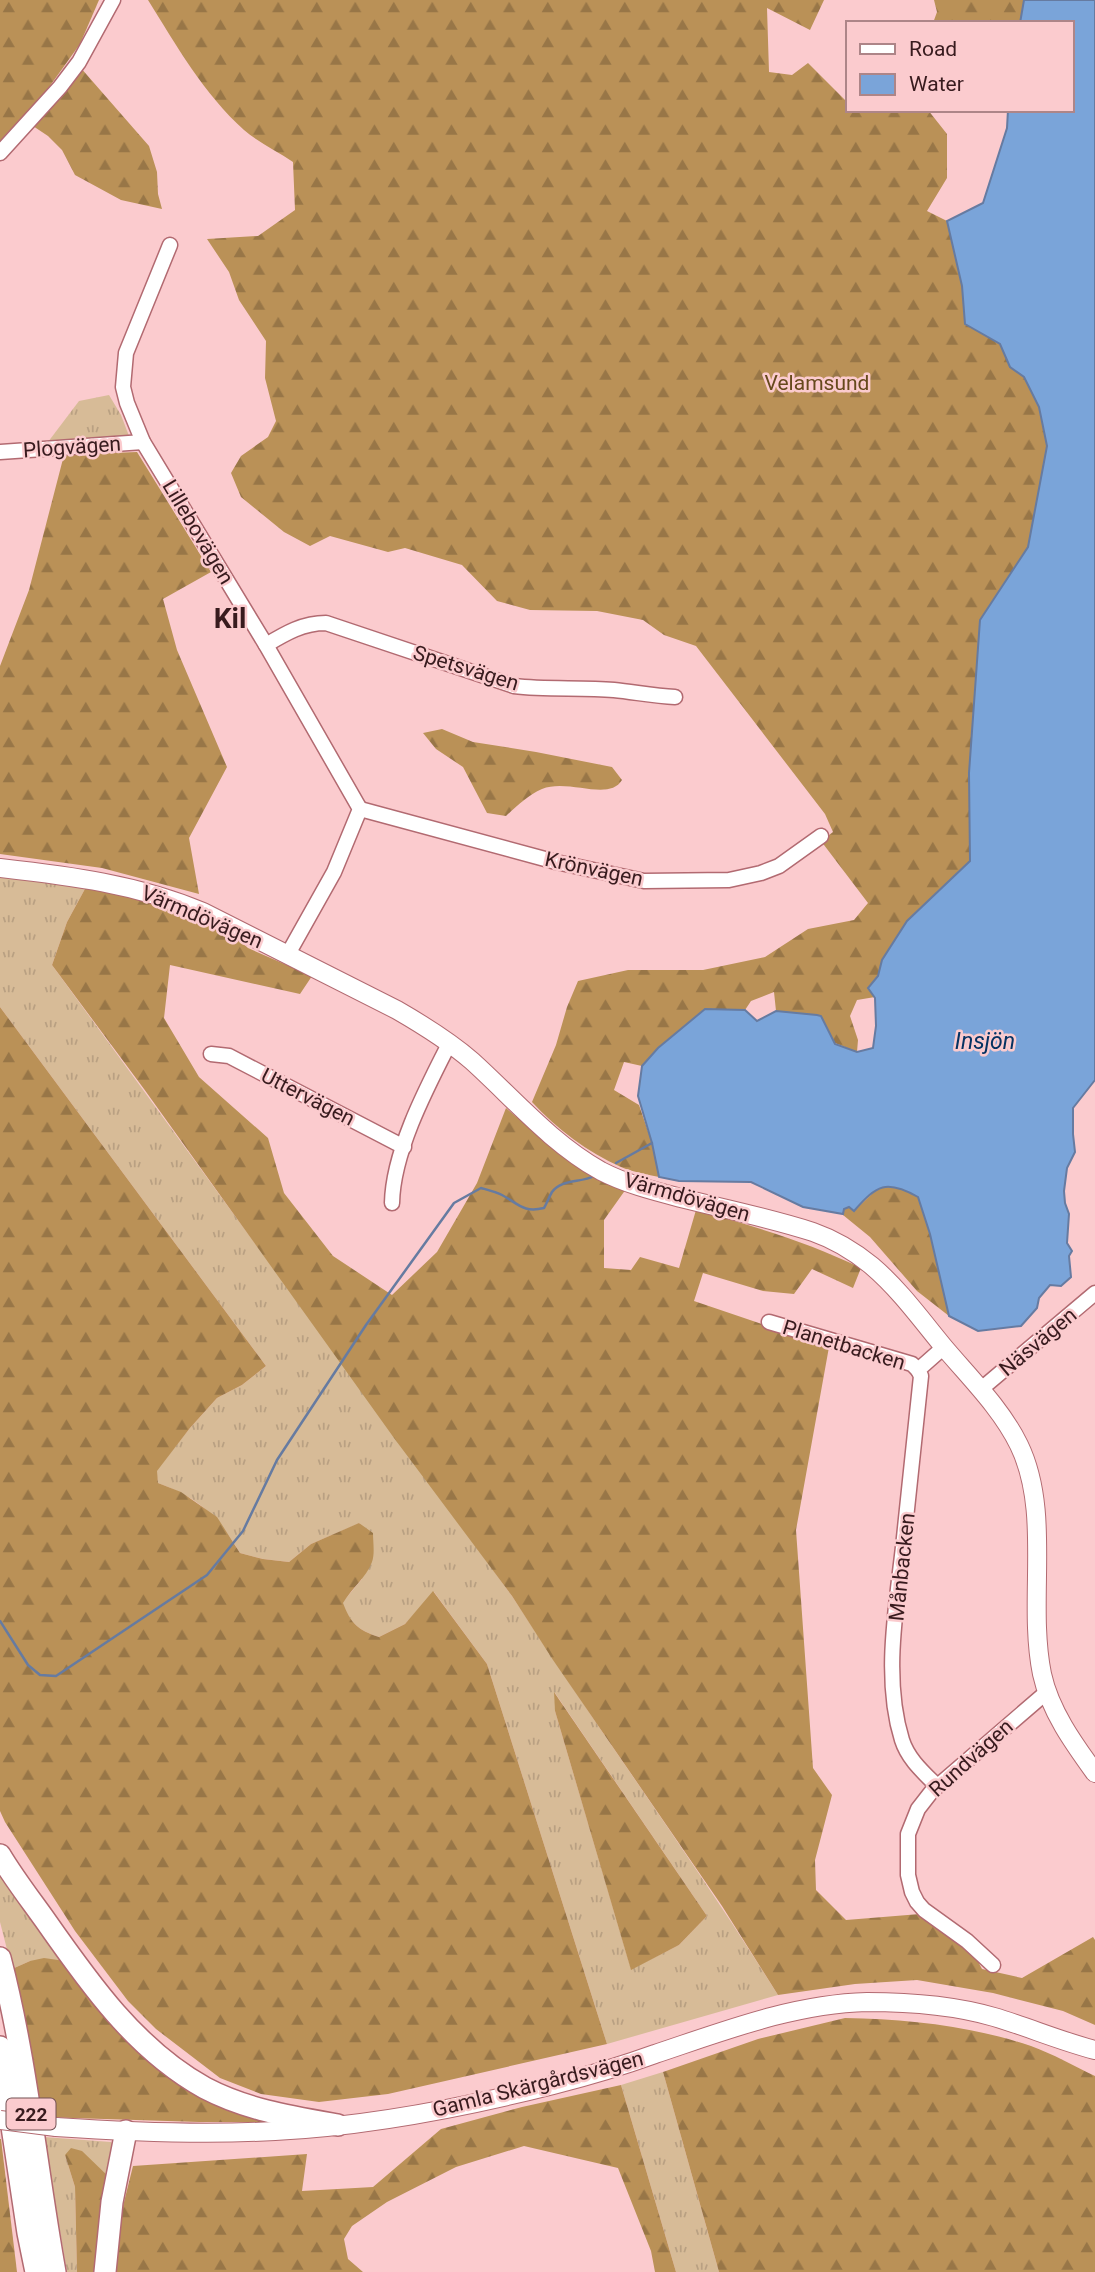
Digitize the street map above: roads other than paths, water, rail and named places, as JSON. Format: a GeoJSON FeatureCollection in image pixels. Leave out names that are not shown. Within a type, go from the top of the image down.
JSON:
{"type":"FeatureCollection","features":[{"type":"Feature","properties":{"kind":"highway"},"geometry":{"type":"LineString","coordinates":[[0,1855],[73,1961],[131,2030],[158,2055],[205,2088],[230,2099],[278,2115],[338,2125]]}},
{"type":"Feature","properties":{"kind":"highway","name":"222"},"geometry":{"type":"LineString","coordinates":[[0,1958],[27,2088],[55,2272]]}},
{"type":"Feature","properties":{"kind":"highway","name":"222"},"geometry":{"type":"LineString","coordinates":[[1,2056],[36,2272]]}},
{"type":"Feature","properties":{"kind":"highway"},"geometry":{"type":"LineString","coordinates":[[105,2272],[112,2202],[126,2131]]}},
{"type":"Feature","properties":{"kind":"main road","name":"Värmdövägen"},"geometry":{"type":"LineString","coordinates":[[0,868],[75,876],[155,894],[203,912],[397,1010],[470,1060],[550,1136],[603,1172],[663,1193],[817,1234],[871,1265],[904,1298],[980,1390],[1013,1433],[1024,1455],[1034,1493],[1035,1611],[1042,1674],[1067,1732],[1095,1773]]}},
{"type":"Feature","properties":{"kind":"main road","name":"Gamla Skärgårdsvägen"},"geometry":{"type":"LineString","coordinates":[[0,2120],[56,2127],[126,2131],[275,2131],[338,2125],[449,2109],[521,2093],[592,2074],[755,2021],[836,2004],[899,2003],[959,2010],[991,2016],[1095,2050]]}},
{"type":"Feature","properties":{"kind":"main road","name":"Gamla Skärgårdsvägen"},"geometry":{"type":"LineString","coordinates":[[1065,2042],[1095,2060]]}},
{"type":"Feature","properties":{"kind":"street"},"geometry":{"type":"LineString","coordinates":[[0,153],[79,62],[113,0]]}},
{"type":"Feature","properties":{"kind":"street","name":"Lillebovägen"},"geometry":{"type":"LineString","coordinates":[[170,245],[125,353],[123,387],[127,403],[143,442],[266,645],[360,809]]}},
{"type":"Feature","properties":{"kind":"street","name":"Plogvägen"},"geometry":{"type":"LineString","coordinates":[[0,452],[143,442]]}},
{"type":"Feature","properties":{"kind":"street","name":"Spetsvägen"},"geometry":{"type":"LineString","coordinates":[[266,645],[295,628],[311,623],[326,623],[514,686],[614,690],[674,697]]}},
{"type":"Feature","properties":{"kind":"street"},"geometry":{"type":"LineString","coordinates":[[288,954],[334,872],[360,809]]}},
{"type":"Feature","properties":{"kind":"street","name":"Krönvägen"},"geometry":{"type":"LineString","coordinates":[[360,809],[556,862],[644,881],[729,880],[761,873],[779,866],[821,835]]}},
{"type":"Feature","properties":{"kind":"street"},"geometry":{"type":"LineString","coordinates":[[392,1203],[393,1184],[404,1147],[426,1090],[449,1044]]}},
{"type":"Feature","properties":{"kind":"street","name":"Uttervägen"},"geometry":{"type":"LineString","coordinates":[[211,1054],[229,1056],[404,1147]]}},
{"type":"Feature","properties":{"kind":"street","name":"Näsvägen"},"geometry":{"type":"LineString","coordinates":[[980,1390],[1095,1293]]}},
{"type":"Feature","properties":{"kind":"street","name":"Planetbacken"},"geometry":{"type":"LineString","coordinates":[[769,1322],[912,1364],[918,1370]]}},
{"type":"Feature","properties":{"kind":"street"},"geometry":{"type":"LineString","coordinates":[[918,1370],[944,1347]]}},
{"type":"Feature","properties":{"kind":"street","name":"Månbacken"},"geometry":{"type":"LineString","coordinates":[[918,1370],[921,1376],[895,1634],[894,1692],[901,1739],[908,1754],[937,1786]]}},
{"type":"Feature","properties":{"kind":"street","name":"Rundvägen"},"geometry":{"type":"LineString","coordinates":[[993,1965],[917,1902],[912,1892],[907,1859],[908,1834],[918,1809],[937,1786],[1048,1691]]}},
{"type":"Feature","properties":{"kind":"water","name":"Insjön"},"geometry":{"type":"Polygon","coordinates":[[[1024,0],[1095,0],[1095,1080],[1073,1108],[1075,1152],[1067,1168],[1064,1191],[1069,1214],[1067,1243],[1072,1251],[1069,1256],[1071,1277],[1061,1286],[1050,1285],[1039,1298],[1037,1308],[1021,1326],[978,1331],[949,1316],[930,1234],[918,1197],[898,1188],[883,1188],[869,1195],[854,1211],[849,1207],[844,1209],[843,1214],[803,1207],[751,1182],[679,1181],[659,1177],[638,1096],[642,1066],[658,1048],[705,1009],[745,1010],[757,1021],[776,1011],[817,1015],[821,1016],[835,1044],[857,1052],[873,1048],[876,1026],[875,998],[868,988],[878,976],[882,960],[907,921],[970,861],[969,773],[980,620],[1028,547],[1047,446],[1039,407],[1024,377],[1010,367],[1000,344],[965,324],[962,286],[947,221],[983,203],[1007,128],[1008,112],[1074,112],[1074,21],[1020,21],[1024,0]]]}},
{"type":"Feature","properties":{"kind":"waterway"},"geometry":{"type":"LineString","coordinates":[[616,1163],[652,1143]]}},
{"type":"Feature","properties":{"kind":"waterway"},"geometry":{"type":"LineString","coordinates":[[0,1621],[28,1665],[40,1675],[56,1676],[207,1575],[243,1531],[277,1460],[366,1325],[454,1203],[481,1188],[500,1194],[526,1208],[544,1208],[556,1188],[594,1176]]}},
{"type":"Feature","properties":{"kind":"district","name":"Kil"},"geometry":{"type":"Point","coordinates":[230,618]}},
{"type":"Feature","properties":{"kind":"park label","name":"Velamsund"},"geometry":{"type":"Point","coordinates":[817,383]}}]}
